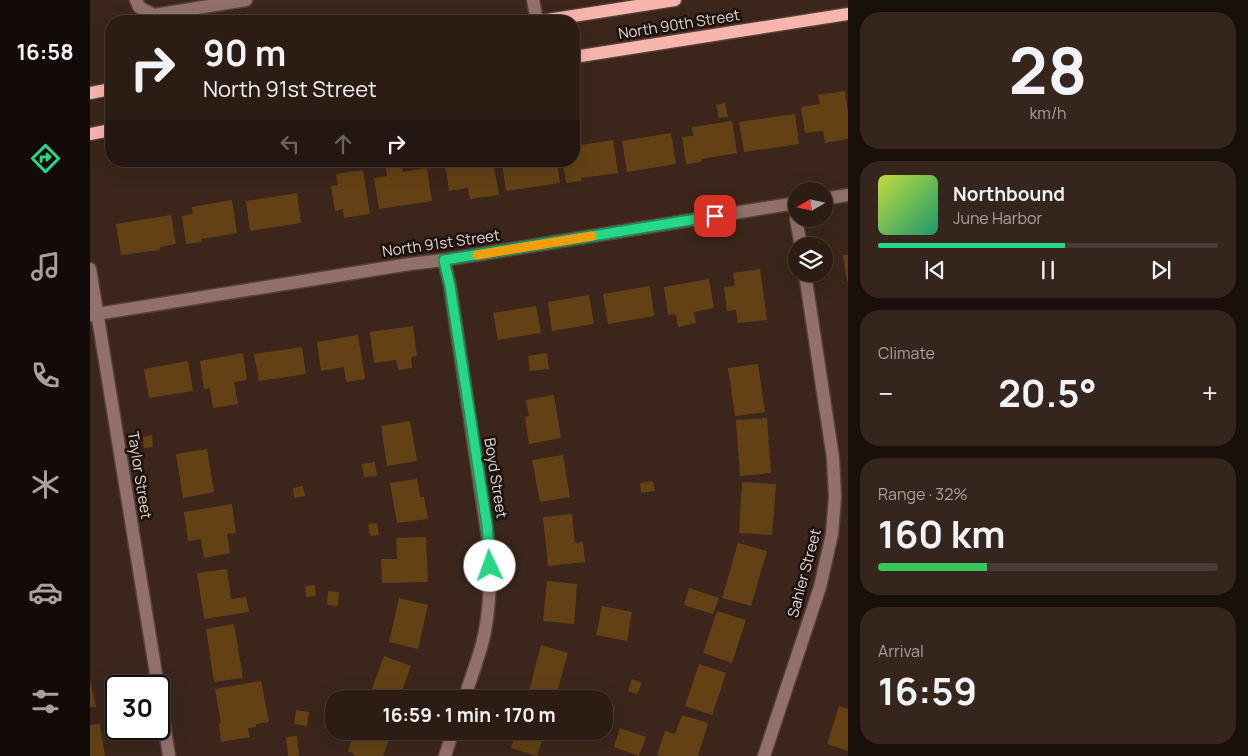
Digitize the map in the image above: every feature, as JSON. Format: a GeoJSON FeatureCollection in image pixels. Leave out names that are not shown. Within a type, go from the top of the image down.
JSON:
{"type":"FeatureCollection","features":[{"type":"Feature","properties":{"kind":"main road","name":"North 90th Street"},"geometry":{"type":"LineString","coordinates":[[579,15],[675,0]]}},
{"type":"Feature","properties":{"kind":"main road","name":"North 90th Street"},"geometry":{"type":"LineString","coordinates":[[580,56],[848,14]]}},
{"type":"Feature","properties":{"kind":"main road"},"geometry":{"type":"LineString","coordinates":[[90,93],[105,90]]}},
{"type":"Feature","properties":{"kind":"main road"},"geometry":{"type":"LineString","coordinates":[[90,134],[105,131]]}},
{"type":"Feature","properties":{"kind":"street"},"geometry":{"type":"LineString","coordinates":[[136,0],[139,7],[154,15],[246,0]]}},
{"type":"Feature","properties":{"kind":"street"},"geometry":{"type":"LineString","coordinates":[[533,0],[536,15]]}},
{"type":"Feature","properties":{"kind":"street"},"geometry":{"type":"LineString","coordinates":[[833,196],[848,194]]}},
{"type":"Feature","properties":{"kind":"street","name":"North 91st Street"},"geometry":{"type":"LineString","coordinates":[[94,314],[788,204]]}},
{"type":"Feature","properties":{"kind":"street","name":"Boyd Street"},"geometry":{"type":"LineString","coordinates":[[444,260],[450,286],[490,552],[488,610],[482,643],[467,690]]}},
{"type":"Feature","properties":{"kind":"street","name":"Taylor Street"},"geometry":{"type":"LineString","coordinates":[[90,269],[94,314],[156,675]]}},
{"type":"Feature","properties":{"kind":"street","name":"Sahler Street"},"geometry":{"type":"LineString","coordinates":[[764,756],[820,587],[832,534],[835,497],[833,458],[806,282]]}},
{"type":"Feature","properties":{"kind":"street"},"geometry":{"type":"LineString","coordinates":[[167,740],[169,756]]}},
{"type":"Feature","properties":{"kind":"street"},"geometry":{"type":"LineString","coordinates":[[445,756],[450,740]]}},
{"type":"Feature","properties":{"kind":"building"},"geometry":{"type":"Polygon","coordinates":[[[845,91],[848,113],[848,139],[825,143],[823,131],[805,133],[801,107],[820,104],[818,95],[845,91]]]}},
{"type":"Feature","properties":{"kind":"building"},"geometry":{"type":"Polygon","coordinates":[[[725,103],[728,117],[719,118],[716,105],[725,103]]]}},
{"type":"Feature","properties":{"kind":"building"},"geometry":{"type":"Polygon","coordinates":[[[795,114],[799,144],[744,152],[739,122],[795,114]]]}},
{"type":"Feature","properties":{"kind":"building"},"geometry":{"type":"Polygon","coordinates":[[[732,121],[737,153],[701,159],[702,162],[686,164],[682,137],[693,136],[692,127],[732,121]]]}},
{"type":"Feature","properties":{"kind":"building"},"geometry":{"type":"Polygon","coordinates":[[[671,133],[676,164],[627,172],[622,141],[671,133]]]}},
{"type":"Feature","properties":{"kind":"building"},"geometry":{"type":"Polygon","coordinates":[[[613,140],[618,173],[581,178],[582,181],[566,183],[564,167],[580,167],[580,145],[613,140]]]}},
{"type":"Feature","properties":{"kind":"building"},"geometry":{"type":"Polygon","coordinates":[[[386,167],[402,167],[403,172],[427,168],[432,201],[379,209],[374,178],[387,176],[386,167]]]}},
{"type":"Feature","properties":{"kind":"building"},"geometry":{"type":"Polygon","coordinates":[[[445,167],[494,167],[499,195],[470,199],[468,188],[449,191],[445,167]]]}},
{"type":"Feature","properties":{"kind":"building"},"geometry":{"type":"Polygon","coordinates":[[[503,167],[558,167],[560,183],[506,191],[503,167]]]}},
{"type":"Feature","properties":{"kind":"building"},"geometry":{"type":"Polygon","coordinates":[[[363,170],[370,214],[344,218],[343,209],[335,211],[331,186],[338,185],[336,174],[363,170]]]}},
{"type":"Feature","properties":{"kind":"building"},"geometry":{"type":"Polygon","coordinates":[[[297,193],[301,223],[250,231],[246,201],[297,193]]]}},
{"type":"Feature","properties":{"kind":"building"},"geometry":{"type":"Polygon","coordinates":[[[232,200],[237,233],[201,239],[202,242],[186,244],[182,216],[193,214],[192,207],[232,200]]]}},
{"type":"Feature","properties":{"kind":"building"},"geometry":{"type":"Polygon","coordinates":[[[171,215],[176,244],[160,247],[160,250],[121,255],[116,224],[171,215]]]}},
{"type":"Feature","properties":{"kind":"building"},"geometry":{"type":"Polygon","coordinates":[[[843,255],[848,255],[848,281],[847,281],[843,255]]]}},
{"type":"Feature","properties":{"kind":"building"},"geometry":{"type":"Polygon","coordinates":[[[760,269],[767,320],[738,323],[736,310],[727,311],[724,287],[735,286],[733,273],[760,269]]]}},
{"type":"Feature","properties":{"kind":"building"},"geometry":{"type":"Polygon","coordinates":[[[709,279],[714,308],[694,312],[696,323],[678,327],[676,314],[668,315],[664,287],[709,279]]]}},
{"type":"Feature","properties":{"kind":"building"},"geometry":{"type":"Polygon","coordinates":[[[650,286],[654,316],[608,324],[603,294],[650,286]]]}},
{"type":"Feature","properties":{"kind":"building"},"geometry":{"type":"Polygon","coordinates":[[[589,295],[594,324],[552,331],[548,302],[589,295]]]}},
{"type":"Feature","properties":{"kind":"building"},"geometry":{"type":"Polygon","coordinates":[[[536,306],[541,333],[498,340],[493,313],[536,306]]]}},
{"type":"Feature","properties":{"kind":"building"},"geometry":{"type":"Polygon","coordinates":[[[413,326],[417,356],[411,357],[412,368],[398,370],[396,360],[374,363],[370,332],[413,326]]]}},
{"type":"Feature","properties":{"kind":"building"},"geometry":{"type":"Polygon","coordinates":[[[358,335],[365,379],[346,382],[344,367],[321,371],[317,342],[358,335]]]}},
{"type":"Feature","properties":{"kind":"building"},"geometry":{"type":"Polygon","coordinates":[[[302,347],[306,374],[259,381],[254,354],[302,347]]]}},
{"type":"Feature","properties":{"kind":"building"},"geometry":{"type":"Polygon","coordinates":[[[243,353],[247,380],[234,382],[238,404],[213,408],[210,388],[204,389],[200,361],[243,353]]]}},
{"type":"Feature","properties":{"kind":"building"},"geometry":{"type":"Polygon","coordinates":[[[547,353],[549,369],[530,371],[528,356],[547,353]]]}},
{"type":"Feature","properties":{"kind":"building"},"geometry":{"type":"Polygon","coordinates":[[[188,361],[193,391],[149,398],[144,369],[188,361]]]}},
{"type":"Feature","properties":{"kind":"building"},"geometry":{"type":"Polygon","coordinates":[[[758,364],[765,412],[735,416],[728,368],[758,364]]]}},
{"type":"Feature","properties":{"kind":"building"},"geometry":{"type":"Polygon","coordinates":[[[554,395],[561,438],[529,444],[525,417],[529,416],[526,400],[554,395]]]}},
{"type":"Feature","properties":{"kind":"building"},"geometry":{"type":"Polygon","coordinates":[[[767,418],[771,473],[740,476],[736,420],[767,418]]]}},
{"type":"Feature","properties":{"kind":"building"},"geometry":{"type":"Polygon","coordinates":[[[410,421],[417,461],[387,466],[381,426],[410,421]]]}},
{"type":"Feature","properties":{"kind":"building"},"geometry":{"type":"Polygon","coordinates":[[[152,435],[153,447],[144,448],[143,437],[152,435]]]}},
{"type":"Feature","properties":{"kind":"building"},"geometry":{"type":"Polygon","coordinates":[[[207,449],[214,492],[183,498],[176,454],[207,449]]]}},
{"type":"Feature","properties":{"kind":"building"},"geometry":{"type":"Polygon","coordinates":[[[563,455],[570,497],[540,502],[532,460],[563,455]]]}},
{"type":"Feature","properties":{"kind":"building"},"geometry":{"type":"Polygon","coordinates":[[[375,462],[377,476],[364,477],[362,464],[375,462]]]}},
{"type":"Feature","properties":{"kind":"building"},"geometry":{"type":"Polygon","coordinates":[[[417,479],[420,497],[424,497],[428,519],[397,523],[390,483],[417,479]]]}},
{"type":"Feature","properties":{"kind":"building"},"geometry":{"type":"Polygon","coordinates":[[[653,481],[655,491],[641,493],[640,483],[653,481]]]}},
{"type":"Feature","properties":{"kind":"building"},"geometry":{"type":"Polygon","coordinates":[[[742,482],[776,484],[772,535],[739,533],[742,482]]]}},
{"type":"Feature","properties":{"kind":"building"},"geometry":{"type":"Polygon","coordinates":[[[303,486],[305,496],[294,498],[293,488],[303,486]]]}},
{"type":"Feature","properties":{"kind":"building"},"geometry":{"type":"Polygon","coordinates":[[[232,504],[236,533],[227,534],[230,553],[204,558],[201,539],[188,541],[184,512],[232,504]]]}},
{"type":"Feature","properties":{"kind":"building"},"geometry":{"type":"Polygon","coordinates":[[[572,514],[575,543],[583,542],[585,562],[548,566],[543,517],[572,514]]]}},
{"type":"Feature","properties":{"kind":"building"},"geometry":{"type":"Polygon","coordinates":[[[377,523],[379,535],[370,536],[368,524],[377,523]]]}},
{"type":"Feature","properties":{"kind":"building"},"geometry":{"type":"Polygon","coordinates":[[[426,537],[428,582],[382,583],[381,559],[397,559],[396,538],[426,537]]]}},
{"type":"Feature","properties":{"kind":"building"},"geometry":{"type":"Polygon","coordinates":[[[738,543],[767,551],[751,606],[722,598],[738,543]]]}},
{"type":"Feature","properties":{"kind":"building"},"geometry":{"type":"Polygon","coordinates":[[[227,569],[231,599],[246,597],[249,612],[204,619],[197,573],[227,569]]]}},
{"type":"Feature","properties":{"kind":"building"},"geometry":{"type":"Polygon","coordinates":[[[547,581],[577,584],[574,624],[543,621],[547,581]]]}},
{"type":"Feature","properties":{"kind":"building"},"geometry":{"type":"Polygon","coordinates":[[[315,585],[316,596],[306,597],[305,586],[315,585]]]}},
{"type":"Feature","properties":{"kind":"building"},"geometry":{"type":"Polygon","coordinates":[[[689,588],[719,598],[713,614],[684,605],[689,588]]]}},
{"type":"Feature","properties":{"kind":"building"},"geometry":{"type":"Polygon","coordinates":[[[328,591],[339,592],[338,606],[327,605],[328,591]]]}},
{"type":"Feature","properties":{"kind":"building"},"geometry":{"type":"Polygon","coordinates":[[[399,598],[428,605],[418,649],[389,642],[399,598]]]}},
{"type":"Feature","properties":{"kind":"building"},"geometry":{"type":"Polygon","coordinates":[[[602,606],[632,612],[627,641],[596,635],[602,606]]]}},
{"type":"Feature","properties":{"kind":"building"},"geometry":{"type":"Polygon","coordinates":[[[717,611],[746,620],[732,663],[703,653],[717,611]]]}},
{"type":"Feature","properties":{"kind":"building"},"geometry":{"type":"Polygon","coordinates":[[[234,624],[243,678],[214,682],[206,629],[234,624]]]}},
{"type":"Feature","properties":{"kind":"building"},"geometry":{"type":"Polygon","coordinates":[[[541,645],[568,653],[558,690],[529,690],[541,645]]]}},
{"type":"Feature","properties":{"kind":"building"},"geometry":{"type":"Polygon","coordinates":[[[384,656],[411,666],[402,690],[371,690],[384,656]]]}},
{"type":"Feature","properties":{"kind":"building"},"geometry":{"type":"Polygon","coordinates":[[[699,664],[726,673],[712,715],[685,706],[699,664]]]}},
{"type":"Feature","properties":{"kind":"building"},"geometry":{"type":"Polygon","coordinates":[[[90,679],[96,707],[90,707],[90,679]]]}},
{"type":"Feature","properties":{"kind":"building"},"geometry":{"type":"Polygon","coordinates":[[[632,679],[642,683],[637,694],[628,691],[632,679]]]}},
{"type":"Feature","properties":{"kind":"building"},"geometry":{"type":"Polygon","coordinates":[[[261,681],[269,722],[256,724],[256,727],[248,728],[250,737],[221,742],[219,724],[221,723],[215,689],[261,681]]]}},
{"type":"Feature","properties":{"kind":"building"},"geometry":{"type":"Polygon","coordinates":[[[839,706],[848,709],[848,751],[827,744],[839,706]]]}},
{"type":"Feature","properties":{"kind":"building"},"geometry":{"type":"Polygon","coordinates":[[[296,710],[309,712],[307,726],[294,724],[296,710]]]}},
{"type":"Feature","properties":{"kind":"building"},"geometry":{"type":"Polygon","coordinates":[[[682,715],[708,723],[698,756],[657,755],[665,731],[675,734],[682,715]]]}},
{"type":"Feature","properties":{"kind":"building"},"geometry":{"type":"Polygon","coordinates":[[[100,724],[105,756],[90,756],[90,725],[100,724]]]}},
{"type":"Feature","properties":{"kind":"building"},"geometry":{"type":"Polygon","coordinates":[[[620,728],[646,737],[639,756],[614,747],[620,728]]]}},
{"type":"Feature","properties":{"kind":"building"},"geometry":{"type":"Polygon","coordinates":[[[297,736],[299,756],[288,756],[286,737],[297,736]]]}},
{"type":"Feature","properties":{"kind":"building"},"geometry":{"type":"Polygon","coordinates":[[[351,740],[389,740],[383,756],[353,756],[354,754],[348,751],[351,740]]]}},
{"type":"Feature","properties":{"kind":"building"},"geometry":{"type":"Polygon","coordinates":[[[513,740],[542,740],[537,756],[511,748],[513,740]]]}},
{"type":"Feature","properties":{"kind":"slow traffic"},"geometry":{"type":"LineString","coordinates":[[477,255],[592,236]]}},
{"type":"Feature","properties":{"kind":"route"},"geometry":{"type":"LineString","coordinates":[[490,566],[487,525],[450,286],[444,260],[715,216]]}}]}
